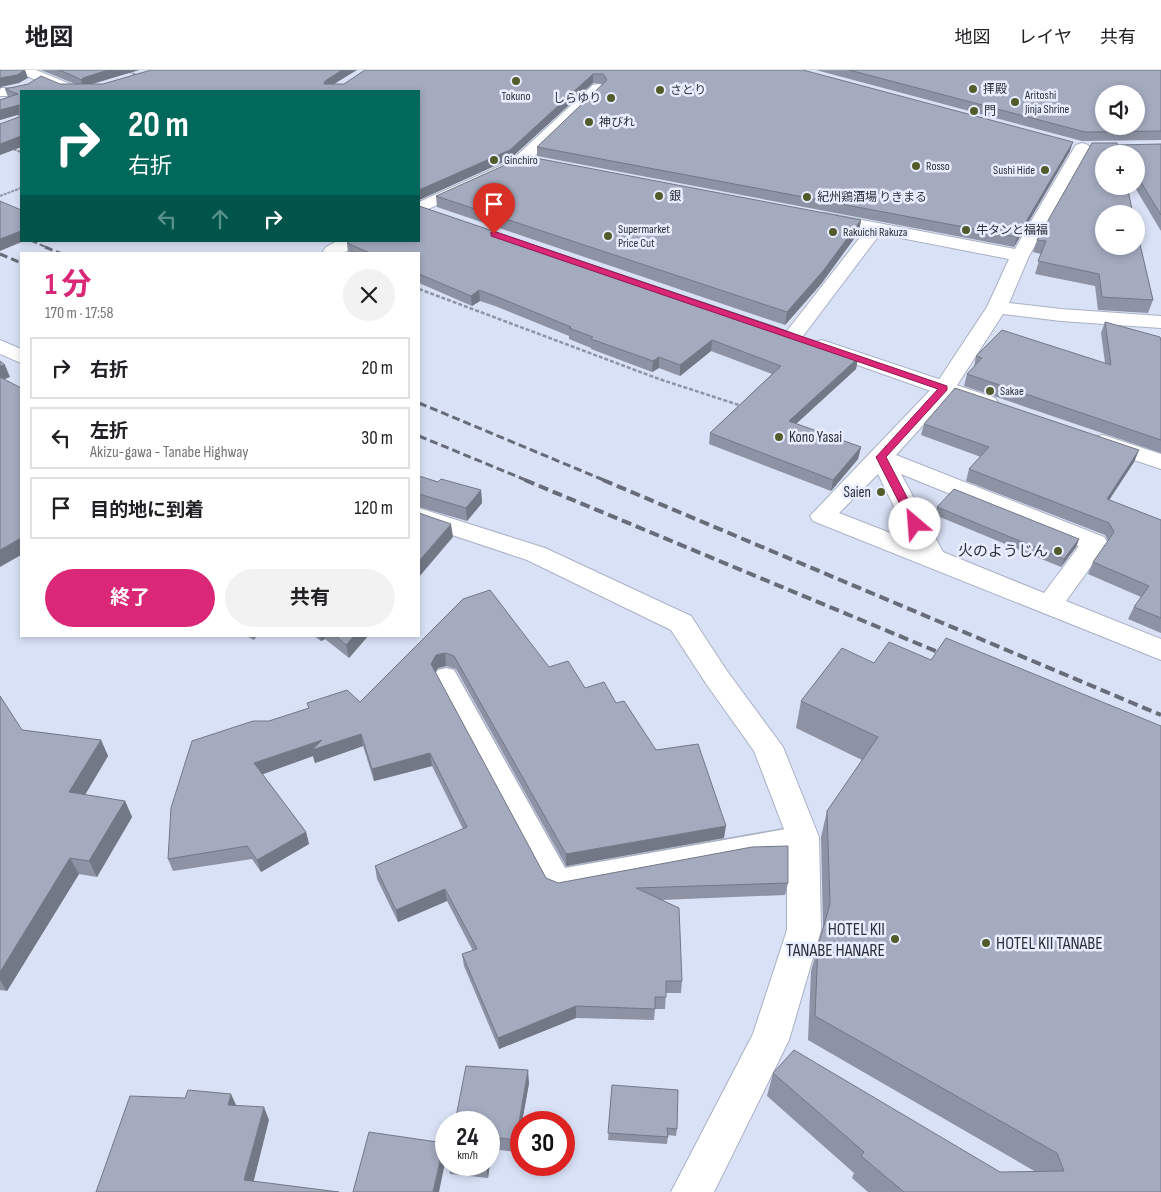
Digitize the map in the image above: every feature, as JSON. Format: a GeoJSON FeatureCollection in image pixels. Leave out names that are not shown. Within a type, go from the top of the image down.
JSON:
{"type":"FeatureCollection","features":[{"type":"Feature","properties":{"kind":"street"},"geometry":{"type":"LineString","coordinates":[[24,70],[42,84],[69,90]]}},
{"type":"Feature","properties":{"kind":"street"},"geometry":{"type":"LineString","coordinates":[[3,92],[42,84]]}},
{"type":"Feature","properties":{"kind":"street"},"geometry":{"type":"LineString","coordinates":[[420,208],[496,174],[522,160],[598,88]]}},
{"type":"Feature","properties":{"kind":"street"},"geometry":{"type":"LineString","coordinates":[[3,92],[20,92]]}},
{"type":"Feature","properties":{"kind":"street"},"geometry":{"type":"LineString","coordinates":[[1064,143],[1082,148],[1095,147]]}},
{"type":"Feature","properties":{"kind":"street"},"geometry":{"type":"LineString","coordinates":[[1082,148],[1020,256],[997,307],[944,388],[881,457],[822,516],[1050,604],[1161,650]]}},
{"type":"Feature","properties":{"kind":"street"},"geometry":{"type":"LineString","coordinates":[[522,160],[541,163]]}},
{"type":"Feature","properties":{"kind":"street"},"geometry":{"type":"LineString","coordinates":[[420,208],[447,218]]}},
{"type":"Feature","properties":{"kind":"street"},"geometry":{"type":"LineString","coordinates":[[807,215],[1020,256]]}},
{"type":"Feature","properties":{"kind":"street"},"geometry":{"type":"LineString","coordinates":[[876,228],[783,333],[1006,409]]}},
{"type":"Feature","properties":{"kind":"street"},"geometry":{"type":"LineString","coordinates":[[332,251],[350,242]]}},
{"type":"Feature","properties":{"kind":"street"},"geometry":{"type":"LineString","coordinates":[[997,307],[1061,315],[1161,322]]}},
{"type":"Feature","properties":{"kind":"street"},"geometry":{"type":"LineString","coordinates":[[0,346],[20,356]]}},
{"type":"Feature","properties":{"kind":"street"},"geometry":{"type":"LineString","coordinates":[[1088,437],[1161,462]]}},
{"type":"Feature","properties":{"kind":"street"},"geometry":{"type":"LineString","coordinates":[[881,457],[933,558]]}},
{"type":"Feature","properties":{"kind":"street"},"geometry":{"type":"LineString","coordinates":[[881,457],[1095,543],[1050,604]]}},
{"type":"Feature","properties":{"kind":"street"},"geometry":{"type":"LineString","coordinates":[[420,516],[536,554],[681,624],[717,678],[768,746],[803,836],[804,930],[783,1048],[692,1192]]}},
{"type":"Feature","properties":{"kind":"lane"},"geometry":{"type":"LineString","coordinates":[[446,676],[558,881],[803,836]]}},
{"type":"Feature","properties":{"kind":"path"},"geometry":{"type":"LineString","coordinates":[[125,70],[140,76]]}},
{"type":"Feature","properties":{"kind":"path"},"geometry":{"type":"LineString","coordinates":[[6,146],[20,152]]}},
{"type":"Feature","properties":{"kind":"path"},"geometry":{"type":"LineString","coordinates":[[0,196],[20,188]]}},
{"type":"Feature","properties":{"kind":"path"},"geometry":{"type":"LineString","coordinates":[[420,289],[649,375],[744,407]]}},
{"type":"Feature","properties":{"kind":"building"},"geometry":{"type":"Polygon","coordinates":[[[0,70],[25,70],[17,75],[0,78],[0,70]]]}},
{"type":"Feature","properties":{"kind":"building"},"geometry":{"type":"Polygon","coordinates":[[[59,70],[108,70],[81,80],[59,70]]]}},
{"type":"Feature","properties":{"kind":"building"},"geometry":{"type":"Polygon","coordinates":[[[151,70],[342,70],[325,81],[324,84],[344,84],[365,70],[803,70],[1073,142],[1017,237],[537,147],[607,80],[603,74],[593,74],[510,150],[420,190],[420,90],[20,90],[20,136],[0,144],[0,124],[19,117],[19,105],[0,110],[0,100],[18,94],[5,89],[28,84],[41,76],[60,84],[103,84],[151,70]]]}},
{"type":"Feature","properties":{"kind":"building"},"geometry":{"type":"Polygon","coordinates":[[[849,70],[1161,70],[1161,131],[1145,131],[1145,85],[1095,85],[1095,132],[1085,132],[849,70]]]}},
{"type":"Feature","properties":{"kind":"building"},"geometry":{"type":"Polygon","coordinates":[[[1092,143],[1117,143],[1117,145],[1095,145],[1095,195],[1129,195],[1131,205],[1095,205],[1095,255],[1143,255],[1153,300],[1102,297],[1099,274],[1038,261],[1046,241],[1037,240],[1092,143]]]}},
{"type":"Feature","properties":{"kind":"building"},"geometry":{"type":"Polygon","coordinates":[[[1161,144],[1161,215],[1145,189],[1145,145],[1118,145],[1161,144]]]}},
{"type":"Feature","properties":{"kind":"building"},"geometry":{"type":"Polygon","coordinates":[[[525,156],[861,220],[823,271],[787,312],[436,196],[525,156]]]}},
{"type":"Feature","properties":{"kind":"building"},"geometry":{"type":"Polygon","coordinates":[[[0,201],[20,210],[20,231],[0,239],[0,201]]]}},
{"type":"Feature","properties":{"kind":"building"},"geometry":{"type":"Polygon","coordinates":[[[420,206],[776,327],[858,358],[789,421],[861,447],[833,480],[710,433],[781,366],[712,340],[680,365],[659,357],[653,361],[591,339],[593,337],[569,328],[571,327],[479,290],[471,296],[420,274],[420,252],[367,252],[347,243],[420,242],[420,206]]]}},
{"type":"Feature","properties":{"kind":"building"},"geometry":{"type":"Polygon","coordinates":[[[1105,322],[1160,337],[1161,440],[967,374],[982,358],[976,356],[1002,330],[1111,365],[1105,322]]]}},
{"type":"Feature","properties":{"kind":"building"},"geometry":{"type":"Polygon","coordinates":[[[0,377],[20,387],[20,539],[0,550],[0,377]]]}},
{"type":"Feature","properties":{"kind":"building"},"geometry":{"type":"Polygon","coordinates":[[[955,388],[1139,450],[1107,499],[1161,520],[1161,618],[1134,607],[1149,586],[1093,562],[1114,532],[1109,523],[969,469],[989,447],[924,424],[955,388]]]}},
{"type":"Feature","properties":{"kind":"building"},"geometry":{"type":"Polygon","coordinates":[[[420,476],[438,482],[441,479],[481,490],[466,508],[420,494],[420,476]]]}},
{"type":"Feature","properties":{"kind":"building"},"geometry":{"type":"Polygon","coordinates":[[[954,489],[1079,539],[1064,559],[937,507],[954,489]]]}},
{"type":"Feature","properties":{"kind":"building"},"geometry":{"type":"Polygon","coordinates":[[[420,513],[451,524],[420,560],[420,513]]]}},
{"type":"Feature","properties":{"kind":"building"},"geometry":{"type":"Polygon","coordinates":[[[490,590],[549,667],[568,661],[585,688],[604,682],[616,703],[624,701],[656,750],[698,744],[726,826],[566,854],[454,656],[445,653],[436,655],[431,664],[546,878],[558,883],[752,847],[788,846],[788,883],[636,888],[679,908],[682,981],[666,981],[666,997],[655,997],[655,1009],[576,1006],[498,1038],[462,954],[477,949],[445,889],[396,910],[375,866],[467,827],[430,753],[372,769],[361,734],[312,750],[322,740],[254,763],[306,832],[257,860],[247,846],[168,859],[171,808],[192,741],[253,721],[269,721],[309,708],[307,703],[347,690],[360,702],[463,599],[490,590]]]}},
{"type":"Feature","properties":{"kind":"building"},"geometry":{"type":"Polygon","coordinates":[[[337,637],[353,637],[346,645],[337,637]]]}},
{"type":"Feature","properties":{"kind":"building","name":"HOTEL KII TANABE"},"geometry":{"type":"Polygon","coordinates":[[[946,638],[1161,726],[1161,1192],[904,1192],[861,1156],[864,1152],[773,1073],[794,1050],[1000,1172],[1064,1171],[1057,1153],[815,1016],[818,946],[830,904],[827,811],[878,737],[801,701],[842,648],[874,663],[889,642],[931,660],[946,638]]]}},
{"type":"Feature","properties":{"kind":"building"},"geometry":{"type":"Polygon","coordinates":[[[0,696],[22,730],[101,740],[69,792],[125,801],[89,861],[70,858],[0,972],[0,696]]]}},
{"type":"Feature","properties":{"kind":"building"},"geometry":{"type":"Polygon","coordinates":[[[466,1066],[528,1070],[521,1111],[510,1111],[510,1139],[500,1138],[500,1111],[457,1111],[466,1066]]]}},
{"type":"Feature","properties":{"kind":"building"},"geometry":{"type":"Polygon","coordinates":[[[612,1085],[678,1090],[677,1129],[667,1128],[668,1137],[608,1133],[612,1085]]]}},
{"type":"Feature","properties":{"kind":"building"},"geometry":{"type":"Polygon","coordinates":[[[188,1090],[231,1094],[228,1105],[264,1107],[244,1180],[339,1192],[96,1192],[130,1096],[185,1098],[188,1090]]]}},
{"type":"Feature","properties":{"kind":"building"},"geometry":{"type":"Polygon","coordinates":[[[369,1132],[435,1142],[435,1176],[437,1176],[433,1192],[353,1192],[369,1132]]]}},
{"type":"Feature","properties":{"kind":"railway"},"geometry":{"type":"LineString","coordinates":[[34,242],[48,248]]}},
{"type":"Feature","properties":{"kind":"railway"},"geometry":{"type":"LineString","coordinates":[[45,247],[57,252]]}},
{"type":"Feature","properties":{"kind":"railway"},"geometry":{"type":"LineString","coordinates":[[0,254],[20,263]]}},
{"type":"Feature","properties":{"kind":"railway"},"geometry":{"type":"LineString","coordinates":[[420,403],[606,481]]}},
{"type":"Feature","properties":{"kind":"railway"},"geometry":{"type":"LineString","coordinates":[[420,436],[528,481]]}},
{"type":"Feature","properties":{"kind":"railway"},"geometry":{"type":"LineString","coordinates":[[525,480],[950,657]]}},
{"type":"Feature","properties":{"kind":"railway"},"geometry":{"type":"LineString","coordinates":[[603,480],[1161,715]]}},
{"type":"Feature","properties":{"kind":"place","name":"Tokuno"},"geometry":{"type":"Point","coordinates":[516,81]}},
{"type":"Feature","properties":{"kind":"place","name":"拝殿"},"geometry":{"type":"Point","coordinates":[973,89]}},
{"type":"Feature","properties":{"kind":"place","name":"さとり"},"geometry":{"type":"Point","coordinates":[660,90]}},
{"type":"Feature","properties":{"kind":"place","name":"しらゆり"},"geometry":{"type":"Point","coordinates":[611,98]}},
{"type":"Feature","properties":{"kind":"place","name":"Aritoshi Jinja Shrine"},"geometry":{"type":"Point","coordinates":[1015,102]}},
{"type":"Feature","properties":{"kind":"place","name":"門"},"geometry":{"type":"Point","coordinates":[974,111]}},
{"type":"Feature","properties":{"kind":"place","name":"神びれ"},"geometry":{"type":"Point","coordinates":[589,122]}},
{"type":"Feature","properties":{"kind":"place","name":"Ginchiro"},"geometry":{"type":"Point","coordinates":[494,160]}},
{"type":"Feature","properties":{"kind":"place","name":"Rosso"},"geometry":{"type":"Point","coordinates":[916,166]}},
{"type":"Feature","properties":{"kind":"place","name":"Sushi Hide"},"geometry":{"type":"Point","coordinates":[1045,170]}},
{"type":"Feature","properties":{"kind":"place","name":"銀"},"geometry":{"type":"Point","coordinates":[659,196]}},
{"type":"Feature","properties":{"kind":"place","name":"紀州鶏酒場 りきまる"},"geometry":{"type":"Point","coordinates":[807,197]}},
{"type":"Feature","properties":{"kind":"place","name":"牛タンと福福"},"geometry":{"type":"Point","coordinates":[966,230]}},
{"type":"Feature","properties":{"kind":"place","name":"Rakuichi Rakuza"},"geometry":{"type":"Point","coordinates":[833,232]}},
{"type":"Feature","properties":{"kind":"place","name":"Supermarket Price Cut"},"geometry":{"type":"Point","coordinates":[608,236]}},
{"type":"Feature","properties":{"kind":"place","name":"Sakae"},"geometry":{"type":"Point","coordinates":[990,391]}},
{"type":"Feature","properties":{"kind":"place","name":"Kono Yasai"},"geometry":{"type":"Point","coordinates":[779,437]}},
{"type":"Feature","properties":{"kind":"place","name":"Saien"},"geometry":{"type":"Point","coordinates":[881,492]}},
{"type":"Feature","properties":{"kind":"place","name":"火のようじん"},"geometry":{"type":"Point","coordinates":[1058,551]}},
{"type":"Feature","properties":{"kind":"place","name":"HOTEL KII TANABE HANARE"},"geometry":{"type":"Point","coordinates":[895,939]}},
{"type":"Feature","properties":{"kind":"place","name":"HOTEL KII TANABE"},"geometry":{"type":"Point","coordinates":[986,943]}},
{"type":"Feature","properties":{"kind":"route"},"geometry":{"type":"LineString","coordinates":[[494,234],[944,388],[881,457],[915,524]]}}]}
